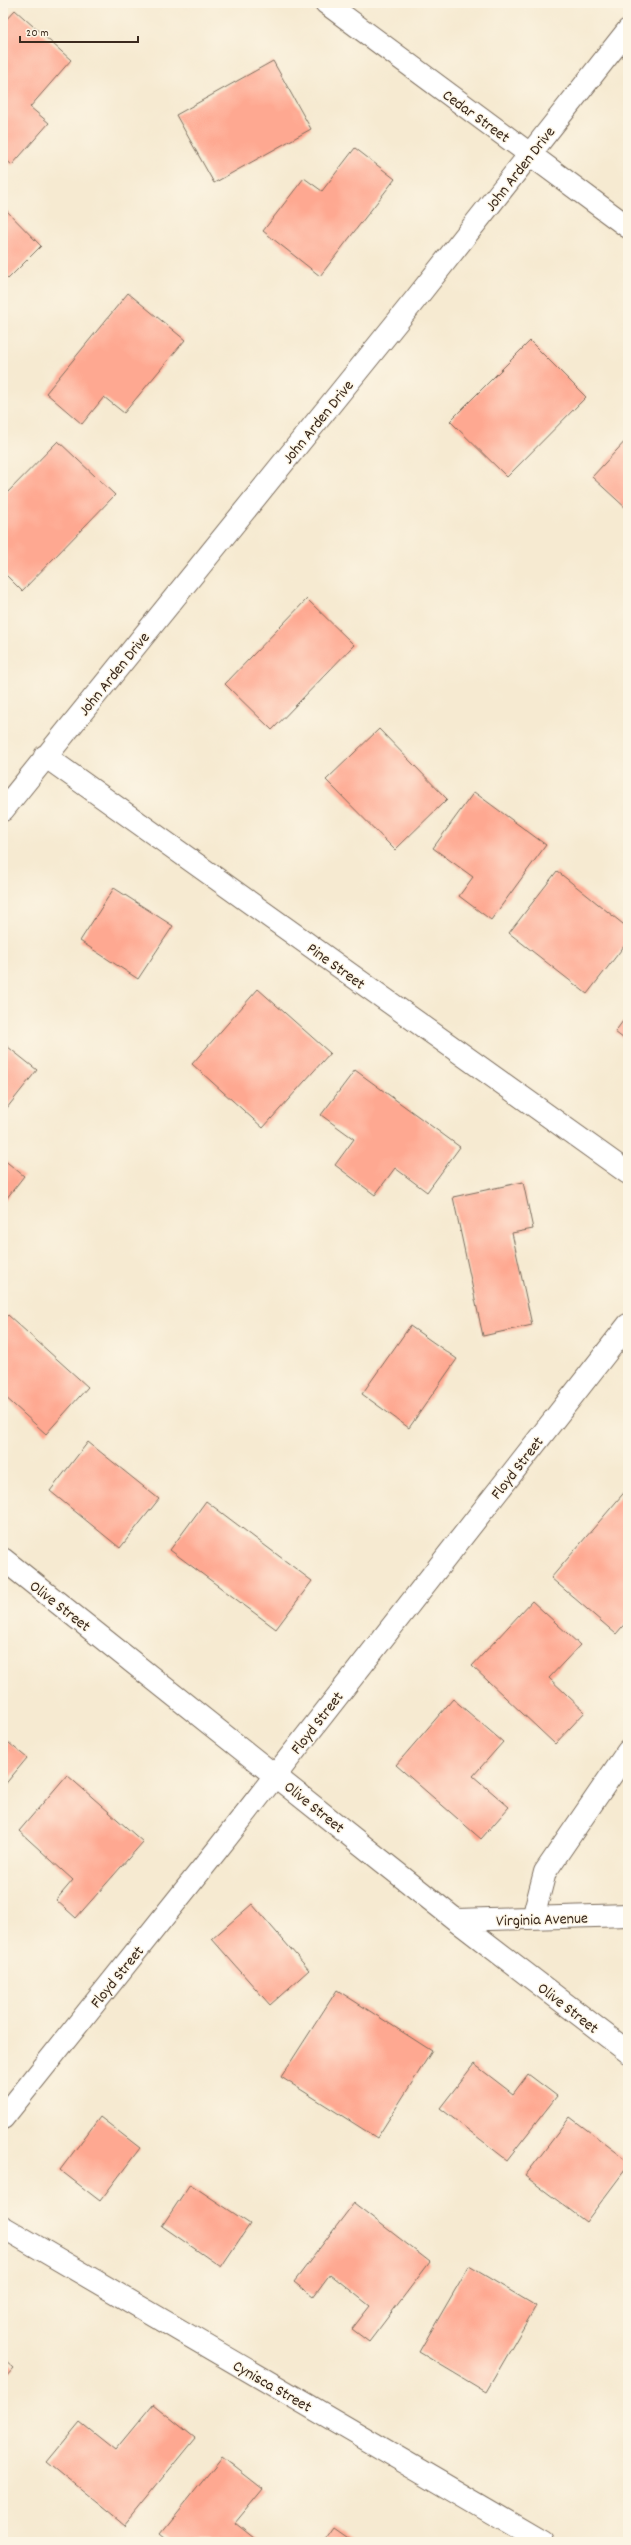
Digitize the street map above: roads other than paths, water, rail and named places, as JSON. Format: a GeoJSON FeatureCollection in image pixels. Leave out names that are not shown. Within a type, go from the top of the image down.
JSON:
{"type":"FeatureCollection","features":[{"type":"Feature","properties":{"kind":"street","name":"Cedar Street"},"geometry":{"type":"LineString","coordinates":[[326,3],[628,227]]}},
{"type":"Feature","properties":{"kind":"street","name":"John Arden Drive"},"geometry":{"type":"LineString","coordinates":[[3,810],[45,756],[414,302],[628,30]]}},
{"type":"Feature","properties":{"kind":"street","name":"Pine Street"},"geometry":{"type":"LineString","coordinates":[[45,756],[628,1173]]}},
{"type":"Feature","properties":{"kind":"street","name":"Floyd Street"},"geometry":{"type":"LineString","coordinates":[[3,2118],[628,1325]]}},
{"type":"Feature","properties":{"kind":"street","name":"Olive Street"},"geometry":{"type":"LineString","coordinates":[[3,1559],[275,1774],[456,1920],[628,2052]]}},
{"type":"Feature","properties":{"kind":"street"},"geometry":{"type":"LineString","coordinates":[[533,1918],[546,1872],[628,1751]]}},
{"type":"Feature","properties":{"kind":"street","name":"Virginia Avenue"},"geometry":{"type":"LineString","coordinates":[[456,1920],[628,1915]]}},
{"type":"Feature","properties":{"kind":"street","name":"Cynisca Street"},"geometry":{"type":"LineString","coordinates":[[3,2227],[542,2542]]}}]}
